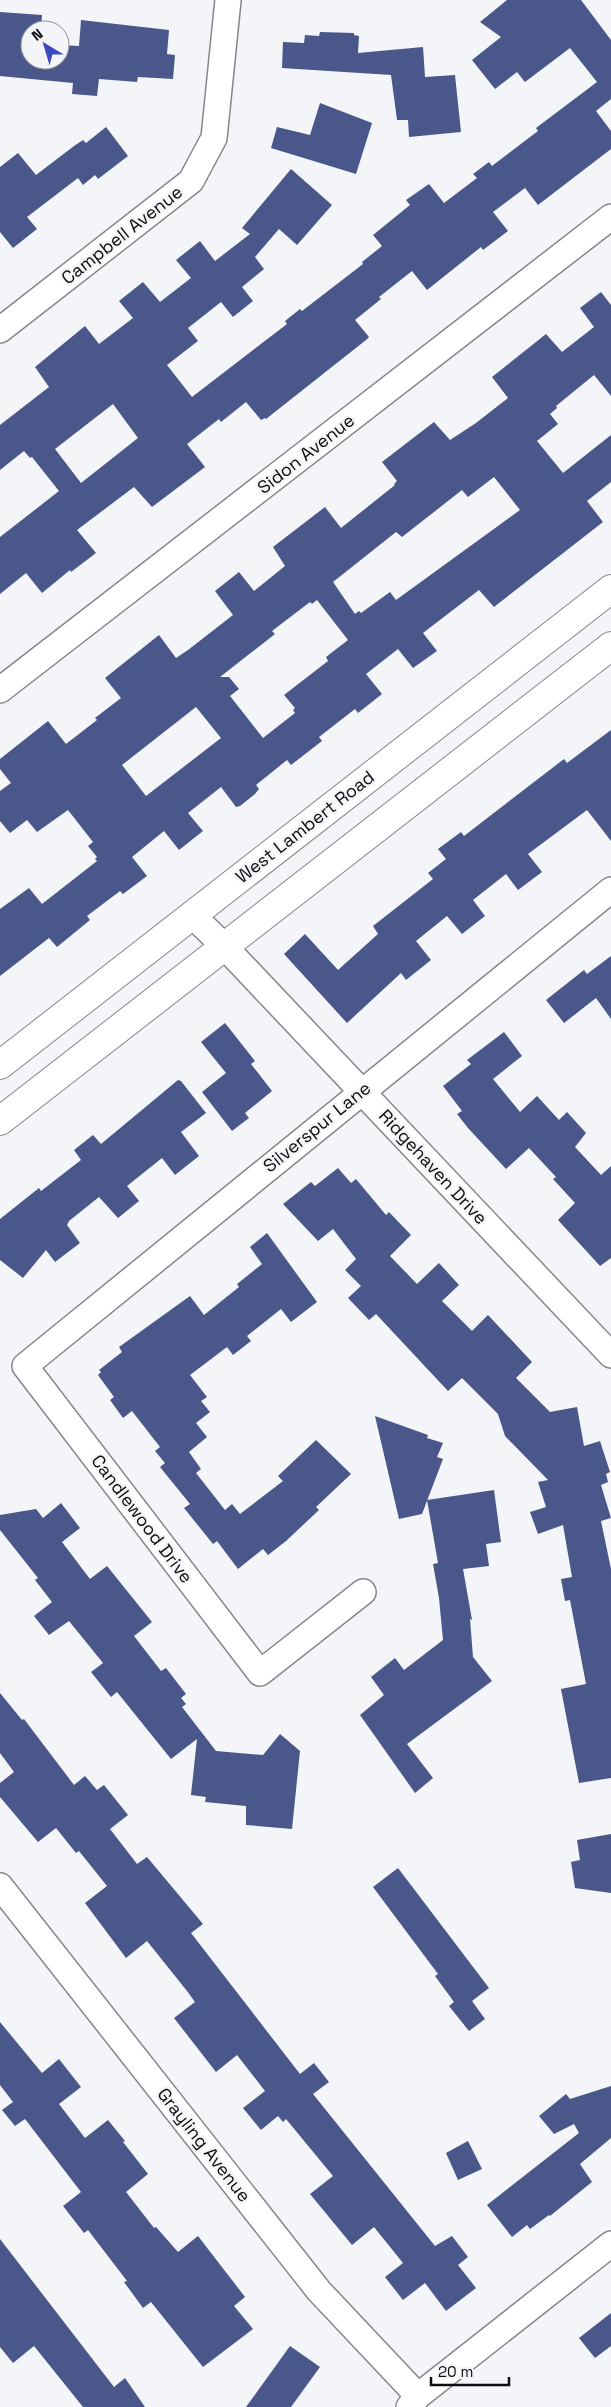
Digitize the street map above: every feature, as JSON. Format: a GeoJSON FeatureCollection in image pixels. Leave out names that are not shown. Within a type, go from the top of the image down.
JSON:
{"type":"FeatureCollection","features":[{"type":"Feature","properties":{"kind":"main road","name":"West Lambert Road"},"geometry":{"type":"LineString","coordinates":[[0,1065],[611,589]]}},
{"type":"Feature","properties":{"kind":"main road"},"geometry":{"type":"LineString","coordinates":[[0,1121],[611,646]]}},
{"type":"Feature","properties":{"kind":"street","name":"Campbell Avenue"},"geometry":{"type":"LineString","coordinates":[[0,330],[191,181],[214,138],[228,0]]}},
{"type":"Feature","properties":{"kind":"street","name":"Sidon Avenue"},"geometry":{"type":"LineString","coordinates":[[0,690],[611,217]]}},
{"type":"Feature","properties":{"kind":"street","name":"Silverspur Lane"},"geometry":{"type":"LineString","coordinates":[[25,1366],[361,1091],[611,890]]}},
{"type":"Feature","properties":{"kind":"street","name":"Ridgehaven Drive"},"geometry":{"type":"LineString","coordinates":[[192,915],[224,946],[611,1355]]}},
{"type":"Feature","properties":{"kind":"street","name":"Candlewood Drive"},"geometry":{"type":"LineString","coordinates":[[25,1366],[260,1673],[362,1592]]}},
{"type":"Feature","properties":{"kind":"street","name":"Grayling Avenue"},"geometry":{"type":"LineString","coordinates":[[0,1886],[319,2291],[414,2402]]}},
{"type":"Feature","properties":{"kind":"street"},"geometry":{"type":"LineString","coordinates":[[414,2402],[611,2244]]}},
{"type":"Feature","properties":{"kind":"building"},"geometry":{"type":"Polygon","coordinates":[[[507,0],[581,0],[611,40],[611,99],[596,111],[611,131],[611,149],[538,205],[525,188],[493,212],[508,231],[483,250],[481,247],[427,290],[412,271],[379,297],[381,299],[355,320],[369,337],[266,419],[261,420],[246,402],[221,422],[219,419],[187,444],[205,467],[152,507],[134,487],[77,530],[96,553],[71,572],[70,570],[42,593],[26,573],[0,594],[0,537],[59,491],[32,457],[30,458],[24,451],[0,470],[0,425],[49,387],[35,367],[85,326],[99,344],[133,318],[119,301],[143,282],[160,302],[191,278],[176,260],[200,241],[215,261],[250,234],[242,228],[291,169],[332,205],[297,245],[279,229],[255,257],[264,269],[242,287],[253,301],[233,317],[221,302],[188,328],[198,341],[167,365],[192,397],[287,324],[285,321],[300,309],[302,311],[363,264],[362,262],[382,246],[373,235],[410,205],[406,200],[429,184],[444,203],[477,178],[473,174],[489,162],[492,166],[538,131],[536,128],[597,82],[570,48],[525,82],[517,72],[495,89],[472,60],[501,37],[480,22],[507,0]],[[113,404],[55,449],[81,483],[138,438],[113,404]]]}},
{"type":"Feature","properties":{"kind":"building"},"geometry":{"type":"Polygon","coordinates":[[[0,12],[42,15],[42,20],[20,20],[20,70],[70,70],[70,46],[79,46],[81,20],[169,30],[167,54],[175,55],[173,79],[138,77],[137,82],[99,79],[97,96],[72,94],[73,83],[0,76],[0,12]]]}},
{"type":"Feature","properties":{"kind":"building"},"geometry":{"type":"Polygon","coordinates":[[[320,32],[354,33],[354,35],[359,36],[358,53],[423,47],[425,77],[455,75],[461,132],[409,137],[408,120],[397,120],[391,75],[282,68],[283,42],[304,43],[305,35],[319,36],[320,32]]]}},
{"type":"Feature","properties":{"kind":"building"},"geometry":{"type":"Polygon","coordinates":[[[320,103],[372,123],[356,174],[271,148],[277,127],[310,135],[320,103]]]}},
{"type":"Feature","properties":{"kind":"building"},"geometry":{"type":"Polygon","coordinates":[[[106,127],[128,156],[98,179],[95,175],[83,185],[78,178],[27,217],[37,229],[13,248],[0,232],[0,167],[18,153],[36,175],[74,146],[83,140],[86,143],[106,127]]]}},
{"type":"Feature","properties":{"kind":"building"},"geometry":{"type":"Polygon","coordinates":[[[601,292],[611,305],[611,396],[594,375],[556,406],[557,408],[550,414],[558,424],[537,441],[563,473],[611,435],[611,482],[587,501],[603,522],[494,607],[479,590],[423,633],[437,651],[413,668],[398,649],[366,674],[382,694],[358,713],[355,709],[319,737],[322,741],[291,765],[287,760],[256,785],[259,789],[240,806],[236,807],[221,787],[188,813],[203,831],[179,850],[164,831],[132,857],[147,876],[123,894],[120,891],[87,916],[90,920],[57,947],[49,938],[0,976],[0,909],[29,888],[42,904],[97,861],[95,859],[97,857],[88,846],[93,842],[68,810],[37,832],[27,820],[10,833],[0,821],[0,791],[11,783],[0,769],[0,759],[48,721],[66,744],[97,720],[95,718],[121,698],[105,678],[159,635],[176,658],[188,650],[233,615],[215,591],[239,572],[254,591],[285,566],[273,547],[325,507],[341,528],[395,485],[397,481],[382,462],[434,422],[450,440],[476,423],[508,398],[492,377],[546,334],[562,352],[594,327],[580,308],[601,292]],[[494,477],[468,497],[462,490],[402,537],[396,532],[333,582],[355,614],[359,611],[361,613],[390,592],[396,600],[520,510],[494,477]],[[317,600],[312,604],[310,602],[272,631],[275,634],[220,677],[229,677],[239,689],[230,696],[263,738],[295,713],[293,710],[295,708],[284,695],[328,661],[326,657],[348,640],[317,600]],[[196,707],[122,765],[146,796],[221,738],[196,707]]]}},
{"type":"Feature","properties":{"kind":"building"},"geometry":{"type":"Polygon","coordinates":[[[611,730],[611,841],[587,810],[528,854],[542,872],[518,890],[506,874],[473,900],[485,916],[462,934],[447,916],[416,941],[431,960],[406,980],[401,973],[347,1023],[284,954],[305,934],[338,970],[378,934],[373,926],[433,879],[428,873],[446,859],[438,849],[461,832],[464,836],[564,759],[567,763],[611,730]]]}},
{"type":"Feature","properties":{"kind":"building"},"geometry":{"type":"Polygon","coordinates":[[[611,956],[611,1019],[596,998],[564,1023],[546,1000],[584,970],[587,974],[611,956]]]}},
{"type":"Feature","properties":{"kind":"building"},"geometry":{"type":"Polygon","coordinates":[[[225,1023],[255,1061],[251,1064],[272,1091],[245,1113],[249,1118],[232,1131],[202,1092],[226,1073],[201,1042],[225,1023]]]}},
{"type":"Feature","properties":{"kind":"building"},"geometry":{"type":"Polygon","coordinates":[[[504,1032],[522,1056],[493,1079],[520,1112],[537,1096],[559,1120],[567,1112],[586,1133],[575,1147],[601,1175],[611,1166],[611,1258],[600,1266],[558,1220],[575,1203],[553,1179],[556,1177],[529,1148],[506,1169],[457,1114],[462,1111],[443,1086],[471,1064],[467,1060],[504,1032]]]}},
{"type":"Feature","properties":{"kind":"building"},"geometry":{"type":"Polygon","coordinates":[[[178,1080],[181,1081],[206,1113],[181,1132],[199,1156],[175,1175],[162,1158],[127,1186],[139,1201],[118,1218],[99,1197],[69,1221],[67,1225],[80,1243],[55,1262],[46,1250],[23,1278],[0,1260],[0,1219],[39,1188],[41,1191],[81,1160],[74,1150],[93,1135],[101,1144],[178,1080]]]}},
{"type":"Feature","properties":{"kind":"building"},"geometry":{"type":"Polygon","coordinates":[[[338,1168],[351,1183],[356,1179],[386,1215],[389,1212],[411,1235],[390,1256],[417,1284],[439,1263],[459,1285],[442,1301],[472,1331],[488,1315],[532,1362],[516,1378],[550,1412],[577,1407],[584,1446],[600,1441],[610,1472],[606,1474],[608,1482],[601,1485],[611,1518],[601,1521],[611,1569],[611,1778],[579,1783],[561,1689],[586,1684],[570,1600],[565,1601],[561,1579],[572,1577],[563,1525],[538,1534],[530,1512],[546,1507],[538,1482],[548,1480],[505,1436],[498,1414],[462,1378],[448,1391],[376,1314],[369,1320],[348,1298],[361,1286],[345,1270],[356,1259],[333,1229],[318,1241],[283,1204],[311,1182],[315,1186],[338,1168]]]}},
{"type":"Feature","properties":{"kind":"building"},"geometry":{"type":"Polygon","coordinates":[[[267,1233],[317,1302],[291,1322],[281,1309],[247,1336],[251,1341],[233,1355],[227,1347],[190,1375],[207,1397],[201,1401],[210,1412],[196,1423],[207,1437],[189,1452],[201,1469],[196,1473],[225,1510],[232,1504],[240,1514],[283,1481],[278,1476],[316,1440],[351,1474],[316,1507],[319,1510],[286,1541],[268,1555],[263,1549],[238,1569],[217,1541],[213,1544],[184,1508],[190,1504],[160,1467],[165,1463],[155,1451],[160,1447],[132,1411],[123,1418],[110,1400],[114,1397],[98,1375],[101,1372],[99,1370],[122,1352],[119,1347],[190,1296],[204,1315],[239,1287],[237,1284],[262,1264],[250,1247],[267,1233]]]}},
{"type":"Feature","properties":{"kind":"building"},"geometry":{"type":"Polygon","coordinates":[[[375,1416],[428,1435],[427,1438],[443,1443],[437,1457],[443,1459],[422,1514],[399,1519],[375,1416]]]}},
{"type":"Feature","properties":{"kind":"building"},"geometry":{"type":"Polygon","coordinates":[[[494,1490],[501,1542],[486,1544],[489,1566],[463,1569],[472,1620],[470,1619],[473,1657],[492,1681],[407,1744],[433,1778],[415,1793],[360,1715],[384,1695],[371,1677],[395,1658],[404,1670],[443,1640],[439,1598],[433,1564],[438,1563],[427,1500],[494,1490]]]}},
{"type":"Feature","properties":{"kind":"building"},"geometry":{"type":"Polygon","coordinates":[[[61,1503],[80,1528],[62,1542],[90,1579],[107,1566],[152,1622],[134,1636],[161,1671],[166,1668],[186,1694],[181,1698],[186,1704],[182,1707],[216,1751],[263,1755],[280,1734],[300,1751],[292,1829],[246,1825],[246,1806],[205,1802],[206,1797],[191,1795],[197,1739],[171,1759],[117,1692],[111,1697],[91,1672],[103,1663],[69,1621],[49,1635],[34,1616],[52,1602],[35,1580],[38,1578],[0,1530],[0,1515],[36,1509],[43,1518],[61,1503]]]}},
{"type":"Feature","properties":{"kind":"building"},"geometry":{"type":"Polygon","coordinates":[[[0,1693],[22,1720],[24,1719],[74,1785],[85,1776],[97,1790],[104,1785],[128,1815],[110,1829],[137,1864],[147,1857],[203,1924],[191,1933],[300,2074],[314,2063],[329,2082],[313,2094],[435,2246],[452,2236],[468,2257],[458,2265],[476,2288],[446,2311],[425,2283],[403,2300],[385,2277],[403,2263],[374,2227],[352,2245],[310,2194],[333,2176],[286,2119],[283,2122],[278,2116],[261,2130],[243,2108],[265,2091],[237,2055],[216,2072],[174,2018],[195,2002],[187,1991],[147,1941],[126,1958],[85,1903],[107,1886],[79,1851],[76,1853],[56,1828],[38,1842],[0,1797],[0,1783],[14,1772],[0,1753],[0,1693]]]}},
{"type":"Feature","properties":{"kind":"building"},"geometry":{"type":"Polygon","coordinates":[[[611,1834],[611,1893],[575,1888],[571,1862],[580,1860],[577,1840],[611,1834]]]}},
{"type":"Feature","properties":{"kind":"building"},"geometry":{"type":"Polygon","coordinates":[[[398,1868],[489,1988],[472,2001],[485,2019],[469,2031],[449,2006],[454,2002],[435,1976],[438,1974],[373,1887],[398,1868]]]}},
{"type":"Feature","properties":{"kind":"building"},"geometry":{"type":"Polygon","coordinates":[[[0,2022],[42,2073],[59,2059],[81,2087],[59,2104],[85,2138],[108,2120],[125,2141],[123,2142],[148,2174],[126,2192],[154,2228],[156,2227],[178,2252],[198,2236],[245,2297],[234,2306],[253,2329],[203,2367],[151,2302],[143,2308],[124,2282],[127,2281],[88,2230],[84,2233],[63,2206],[81,2192],[25,2119],[15,2126],[2,2110],[13,2102],[0,2085],[0,2022]]]}},
{"type":"Feature","properties":{"kind":"building"},"geometry":{"type":"Polygon","coordinates":[[[611,2086],[611,2138],[580,2164],[592,2182],[550,2216],[530,2229],[527,2225],[512,2237],[487,2205],[579,2133],[574,2124],[554,2134],[539,2116],[566,2094],[570,2099],[611,2086]]]}},
{"type":"Feature","properties":{"kind":"building"},"geometry":{"type":"Polygon","coordinates":[[[468,2141],[482,2169],[458,2180],[446,2153],[468,2141]]]}},
{"type":"Feature","properties":{"kind":"building"},"geometry":{"type":"Polygon","coordinates":[[[0,2239],[114,2387],[125,2378],[145,2407],[83,2407],[34,2346],[13,2363],[0,2347],[0,2239]]]}},
{"type":"Feature","properties":{"kind":"building"},"geometry":{"type":"Polygon","coordinates":[[[611,2313],[611,2346],[595,2358],[579,2338],[611,2313]]]}},
{"type":"Feature","properties":{"kind":"building"},"geometry":{"type":"Polygon","coordinates":[[[290,2346],[320,2367],[291,2407],[246,2407],[290,2346]]]}}]}
